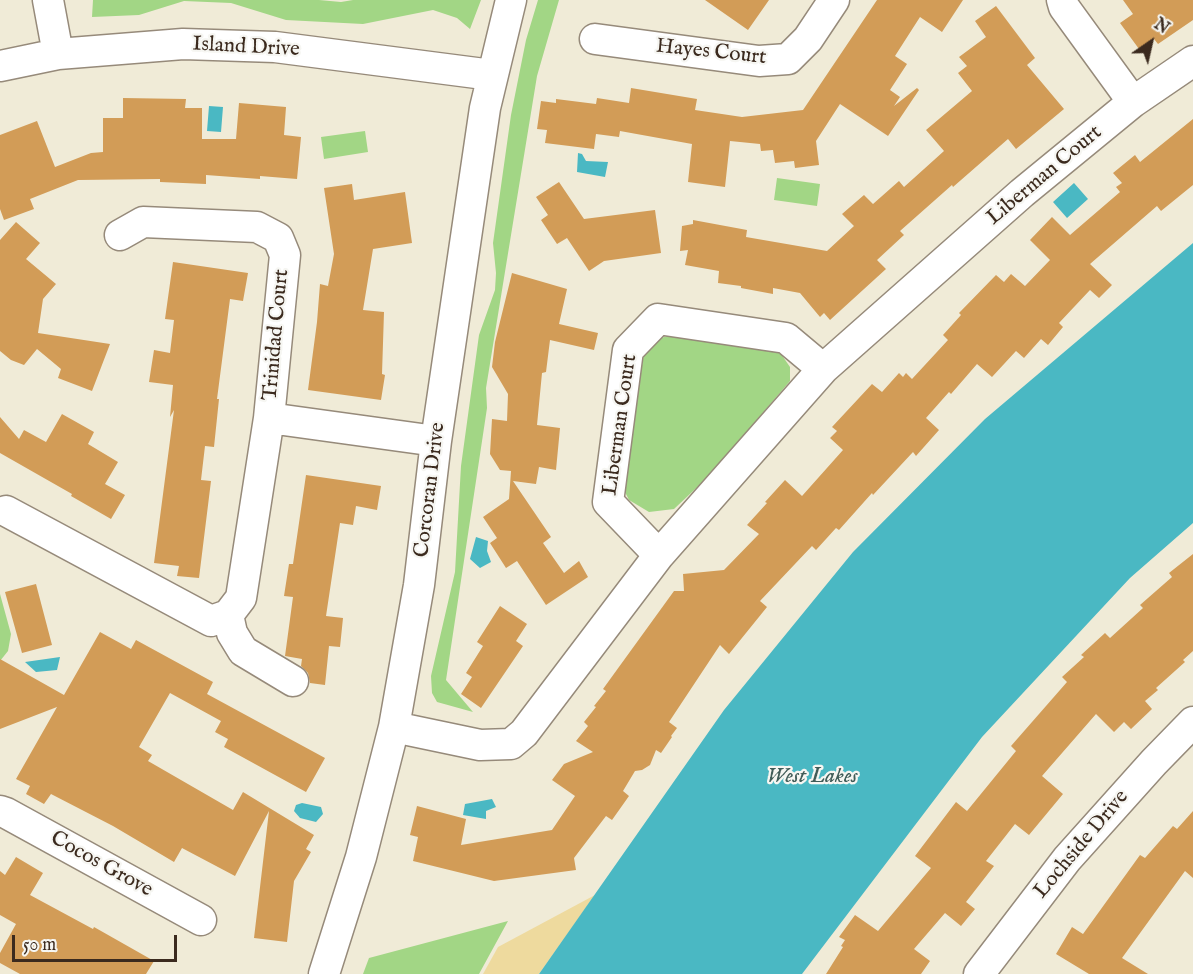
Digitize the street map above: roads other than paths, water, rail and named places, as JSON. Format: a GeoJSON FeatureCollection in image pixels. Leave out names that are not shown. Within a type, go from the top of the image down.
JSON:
{"type":"FeatureCollection","features":[{"type":"Feature","properties":{"kind":"street"},"geometry":{"type":"LineString","coordinates":[[48,0],[58,54]]}},
{"type":"Feature","properties":{"kind":"street","name":"Corcoran Drive"},"geometry":{"type":"LineString","coordinates":[[324,974],[361,857],[394,728],[419,585],[436,441],[485,108],[511,0]]}},
{"type":"Feature","properties":{"kind":"street","name":"Hayes Court"},"geometry":{"type":"LineString","coordinates":[[595,39],[759,61],[788,59],[808,39],[834,0]]}},
{"type":"Feature","properties":{"kind":"street"},"geometry":{"type":"LineString","coordinates":[[1062,0],[1064,7],[1133,102]]}},
{"type":"Feature","properties":{"kind":"street","name":"Island Drive"},"geometry":{"type":"LineString","coordinates":[[0,66],[58,54],[183,44],[275,47],[492,75]]}},
{"type":"Feature","properties":{"kind":"street","name":"Liberman Court"},"geometry":{"type":"LineString","coordinates":[[394,728],[480,745],[511,744],[524,733],[659,555],[823,369],[1022,193],[1133,102],[1193,62]]}},
{"type":"Feature","properties":{"kind":"street","name":"Trinidad Court"},"geometry":{"type":"LineString","coordinates":[[120,235],[143,222],[257,227],[278,238],[285,255],[269,418],[241,598],[228,615]]}},
{"type":"Feature","properties":{"kind":"street","name":"Liberman Court"},"geometry":{"type":"LineString","coordinates":[[659,555],[608,502],[628,350],[658,319],[786,338],[823,369]]}},
{"type":"Feature","properties":{"kind":"street","name":"Trinidad Court"},"geometry":{"type":"LineString","coordinates":[[269,418],[436,441]]}},
{"type":"Feature","properties":{"kind":"street"},"geometry":{"type":"LineString","coordinates":[[6,511],[211,621],[228,615],[232,633],[243,651],[293,681]]}},
{"type":"Feature","properties":{"kind":"street","name":"Lochside Drive"},"geometry":{"type":"LineString","coordinates":[[979,974],[1066,859],[1193,722]]}},
{"type":"Feature","properties":{"kind":"street","name":"Cocos Grove"},"geometry":{"type":"LineString","coordinates":[[0,811],[201,920]]}},
{"type":"Feature","properties":{"kind":"water"},"geometry":{"type":"Polygon","coordinates":[[[209,106],[223,107],[221,132],[207,131],[209,106]]]}},
{"type":"Feature","properties":{"kind":"water"},"geometry":{"type":"Polygon","coordinates":[[[578,153],[582,154],[586,161],[608,162],[605,177],[577,172],[578,153]]]}},
{"type":"Feature","properties":{"kind":"water"},"geometry":{"type":"Polygon","coordinates":[[[1074,183],[1088,199],[1067,218],[1053,202],[1074,183]]]}},
{"type":"Feature","properties":{"kind":"water","name":"West Lakes"},"geometry":{"type":"Polygon","coordinates":[[[1193,243],[1193,523],[1130,578],[982,737],[802,974],[539,974],[724,710],[853,552],[985,419],[1193,243]]]}},
{"type":"Feature","properties":{"kind":"water"},"geometry":{"type":"Polygon","coordinates":[[[476,537],[488,541],[487,551],[491,562],[480,568],[470,559],[476,537]]]}},
{"type":"Feature","properties":{"kind":"water"},"geometry":{"type":"Polygon","coordinates":[[[60,657],[57,670],[36,672],[25,662],[60,657]]]}},
{"type":"Feature","properties":{"kind":"water"},"geometry":{"type":"Polygon","coordinates":[[[492,799],[496,807],[486,811],[486,819],[463,815],[465,804],[492,799]]]}},
{"type":"Feature","properties":{"kind":"water"},"geometry":{"type":"Polygon","coordinates":[[[302,803],[321,807],[323,814],[316,822],[300,818],[294,811],[296,805],[302,803]]]}}]}
